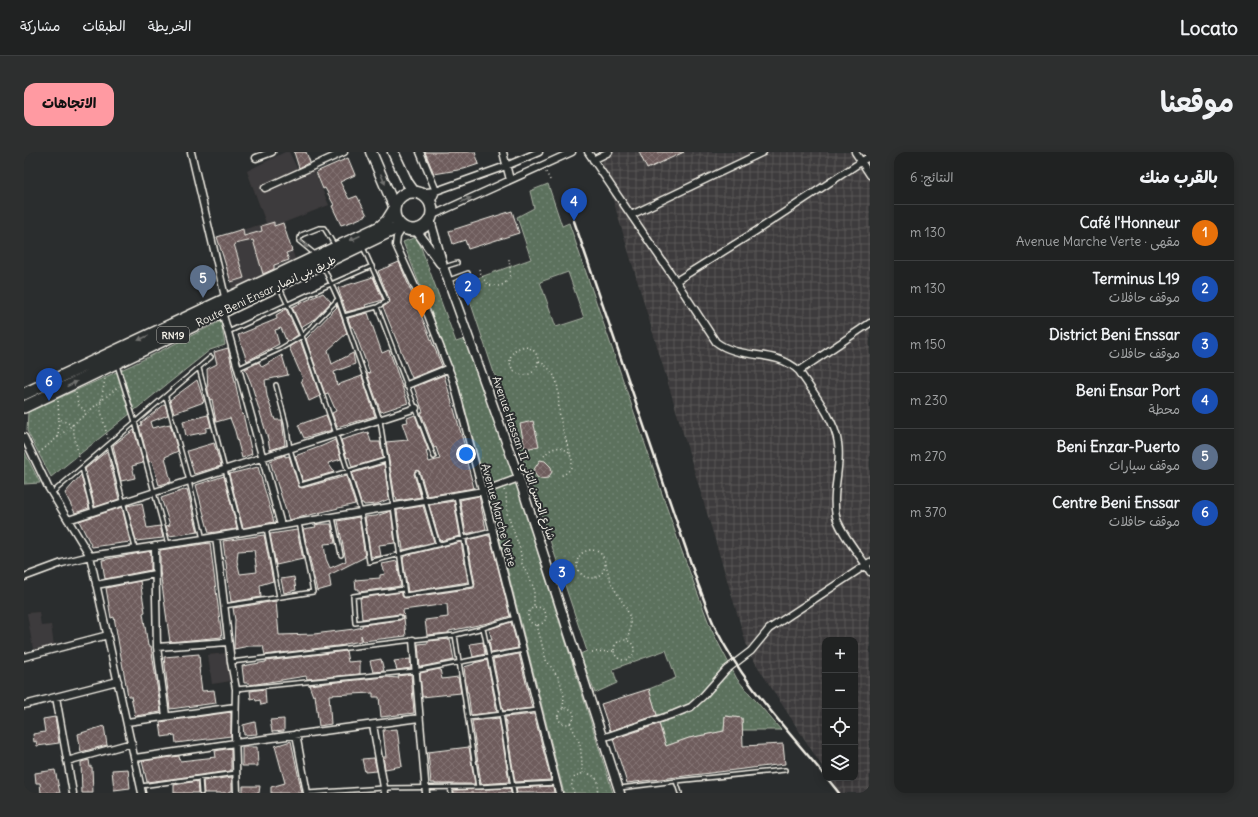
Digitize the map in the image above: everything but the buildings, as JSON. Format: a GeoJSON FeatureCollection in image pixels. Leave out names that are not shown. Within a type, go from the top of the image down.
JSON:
{"type":"FeatureCollection","features":[{"type":"Feature","properties":{"kind":"highway","name":"RN19"},"geometry":{"type":"LineString","coordinates":[[394,208],[396,202],[402,196],[416,193]]}},
{"type":"Feature","properties":{"kind":"highway"},"geometry":{"type":"LineString","coordinates":[[394,208],[395,219],[402,227],[416,230],[422,228],[430,214],[424,196],[416,193]]}},
{"type":"Feature","properties":{"kind":"highway","name":"Route Beni Ensar طريق بني انصار"},"geometry":{"type":"LineString","coordinates":[[24,407],[116,363],[225,306],[338,251],[380,227],[387,221],[394,208]]}},
{"type":"Feature","properties":{"kind":"highway","name":"Route Beni Ensar طريق بني انصار"},"geometry":{"type":"LineString","coordinates":[[338,251],[362,245],[402,227]]}},
{"type":"Feature","properties":{"kind":"highway","name":"Route Beni Ensar طريق بني انصار"},"geometry":{"type":"LineString","coordinates":[[24,394],[225,306],[278,285],[320,260]]}},
{"type":"Feature","properties":{"kind":"main road"},"geometry":{"type":"LineString","coordinates":[[371,152],[394,208]]}},
{"type":"Feature","properties":{"kind":"main road"},"geometry":{"type":"LineString","coordinates":[[393,152],[407,182],[416,193]]}},
{"type":"Feature","properties":{"kind":"street"},"geometry":{"type":"LineString","coordinates":[[191,152],[225,306],[228,332],[282,525]]}},
{"type":"Feature","properties":{"kind":"street"},"geometry":{"type":"LineString","coordinates":[[256,158],[272,152]]}},
{"type":"Feature","properties":{"kind":"street"},"geometry":{"type":"LineString","coordinates":[[265,188],[344,152]]}},
{"type":"Feature","properties":{"kind":"street"},"geometry":{"type":"LineString","coordinates":[[420,152],[436,191],[430,214]]}},
{"type":"Feature","properties":{"kind":"street"},"geometry":{"type":"LineString","coordinates":[[503,152],[510,180]]}},
{"type":"Feature","properties":{"kind":"street"},"geometry":{"type":"LineString","coordinates":[[416,193],[436,191],[506,166],[539,152]]}},
{"type":"Feature","properties":{"kind":"street"},"geometry":{"type":"LineString","coordinates":[[430,214],[572,152]]}},
{"type":"Feature","properties":{"kind":"street"},"geometry":{"type":"LineString","coordinates":[[588,152],[632,215],[716,342],[723,348],[776,357],[793,365],[799,371],[832,423],[839,444],[835,501],[836,517],[839,525],[868,564],[870,572]]}},
{"type":"Feature","properties":{"kind":"street"},"geometry":{"type":"LineString","coordinates":[[593,160],[609,152]]}},
{"type":"Feature","properties":{"kind":"street"},"geometry":{"type":"LineString","coordinates":[[632,215],[763,152]]}},
{"type":"Feature","properties":{"kind":"street"},"geometry":{"type":"LineString","coordinates":[[855,152],[870,175]]}},
{"type":"Feature","properties":{"kind":"street"},"geometry":{"type":"LineString","coordinates":[[676,281],[756,231],[870,156]]}},
{"type":"Feature","properties":{"kind":"street","name":"Avenue Hassan II شارع الحسن الثاني"},"geometry":{"type":"LineString","coordinates":[[430,214],[444,268],[519,478],[619,791]]}},
{"type":"Feature","properties":{"kind":"street","name":"Avenue Marche Verte"},"geometry":{"type":"LineString","coordinates":[[402,227],[397,237],[396,244],[428,315],[449,368],[483,491],[559,793]]}},
{"type":"Feature","properties":{"kind":"street","name":"Avenue Hassan II شارع الحسن الثاني"},"geometry":{"type":"LineString","coordinates":[[416,230],[444,268]]}},
{"type":"Feature","properties":{"kind":"street"},"geometry":{"type":"LineString","coordinates":[[799,371],[870,324]]}},
{"type":"Feature","properties":{"kind":"street"},"geometry":{"type":"LineString","coordinates":[[407,385],[449,368]]}},
{"type":"Feature","properties":{"kind":"street"},"geometry":{"type":"LineString","coordinates":[[68,520],[416,408]]}},
{"type":"Feature","properties":{"kind":"street"},"geometry":{"type":"LineString","coordinates":[[24,437],[52,493],[90,556],[142,793]]}},
{"type":"Feature","properties":{"kind":"street"},"geometry":{"type":"LineString","coordinates":[[24,577],[62,563],[90,556],[135,548],[216,537],[456,496],[483,491],[519,478]]}},
{"type":"Feature","properties":{"kind":"street"},"geometry":{"type":"LineString","coordinates":[[216,537],[228,642],[236,690],[235,743],[237,793]]}},
{"type":"Feature","properties":{"kind":"street"},"geometry":{"type":"LineString","coordinates":[[155,546],[157,648],[166,716]]}},
{"type":"Feature","properties":{"kind":"street"},"geometry":{"type":"LineString","coordinates":[[602,738],[691,707],[724,672],[751,651],[769,629],[868,564]]}},
{"type":"Feature","properties":{"kind":"street"},"geometry":{"type":"LineString","coordinates":[[96,585],[155,574]]}},
{"type":"Feature","properties":{"kind":"street"},"geometry":{"type":"LineString","coordinates":[[156,607],[163,606]]}},
{"type":"Feature","properties":{"kind":"street"},"geometry":{"type":"LineString","coordinates":[[24,657],[108,635]]}},
{"type":"Feature","properties":{"kind":"street"},"geometry":{"type":"LineString","coordinates":[[413,640],[425,790]]}},
{"type":"Feature","properties":{"kind":"street"},"geometry":{"type":"LineString","coordinates":[[157,648],[228,642]]}},
{"type":"Feature","properties":{"kind":"street"},"geometry":{"type":"LineString","coordinates":[[24,705],[118,681]]}},
{"type":"Feature","properties":{"kind":"street"},"geometry":{"type":"LineString","coordinates":[[56,697],[73,793]]}},
{"type":"Feature","properties":{"kind":"street"},"geometry":{"type":"LineString","coordinates":[[127,722],[235,707]]}},
{"type":"Feature","properties":{"kind":"street"},"geometry":{"type":"LineString","coordinates":[[135,758],[296,734],[419,718]]}},
{"type":"Feature","properties":{"kind":"street"},"geometry":{"type":"LineString","coordinates":[[373,725],[385,790]]}},
{"type":"Feature","properties":{"kind":"street"},"geometry":{"type":"LineString","coordinates":[[296,734],[307,793]]}},
{"type":"Feature","properties":{"kind":"street"},"geometry":{"type":"LineString","coordinates":[[67,761],[132,743]]}},
{"type":"Feature","properties":{"kind":"lane"},"geometry":{"type":"LineString","coordinates":[[338,251],[324,228],[319,228],[301,235],[299,241],[320,260],[338,298],[380,420],[400,554],[404,595],[472,585],[456,496]]}},
{"type":"Feature","properties":{"kind":"lane"},"geometry":{"type":"LineString","coordinates":[[344,316],[377,307],[386,301],[362,245]]}},
{"type":"Feature","properties":{"kind":"lane"},"geometry":{"type":"LineString","coordinates":[[444,268],[457,263]]}},
{"type":"Feature","properties":{"kind":"lane"},"geometry":{"type":"LineString","coordinates":[[228,332],[372,266]]}},
{"type":"Feature","properties":{"kind":"lane"},"geometry":{"type":"LineString","coordinates":[[448,280],[468,273]]}},
{"type":"Feature","properties":{"kind":"lane"},"geometry":{"type":"LineString","coordinates":[[278,285],[302,336],[348,470],[360,512],[369,562],[493,531]]}},
{"type":"Feature","properties":{"kind":"lane"},"geometry":{"type":"LineString","coordinates":[[239,368],[280,349],[302,336],[338,298]]}},
{"type":"Feature","properties":{"kind":"lane"},"geometry":{"type":"LineString","coordinates":[[377,307],[434,457]]}},
{"type":"Feature","properties":{"kind":"lane"},"geometry":{"type":"LineString","coordinates":[[52,493],[212,357]]}},
{"type":"Feature","properties":{"kind":"lane"},"geometry":{"type":"LineString","coordinates":[[116,363],[136,422],[168,544]]}},
{"type":"Feature","properties":{"kind":"lane"},"geometry":{"type":"LineString","coordinates":[[199,368],[241,532]]}},
{"type":"Feature","properties":{"kind":"lane"},"geometry":{"type":"LineString","coordinates":[[276,385],[286,423],[290,448],[301,485],[386,460]]}},
{"type":"Feature","properties":{"kind":"lane"},"geometry":{"type":"LineString","coordinates":[[166,397],[203,539]]}},
{"type":"Feature","properties":{"kind":"lane"},"geometry":{"type":"LineString","coordinates":[[109,445],[135,548]]}},
{"type":"Feature","properties":{"kind":"lane"},"geometry":{"type":"LineString","coordinates":[[82,468],[93,512]]}},
{"type":"Feature","properties":{"kind":"lane"},"geometry":{"type":"LineString","coordinates":[[417,473],[438,545]]}},
{"type":"Feature","properties":{"kind":"lane"},"geometry":{"type":"LineString","coordinates":[[333,517],[340,556]]}},
{"type":"Feature","properties":{"kind":"lane"},"geometry":{"type":"LineString","coordinates":[[224,606],[313,592],[299,522]]}},
{"type":"Feature","properties":{"kind":"lane"},"geometry":{"type":"LineString","coordinates":[[266,528],[279,597]]}},
{"type":"Feature","properties":{"kind":"lane"},"geometry":{"type":"LineString","coordinates":[[400,616],[355,623],[353,596],[404,589]]}},
{"type":"Feature","properties":{"kind":"lane"},"geometry":{"type":"LineString","coordinates":[[231,662],[455,635],[515,618]]}},
{"type":"Feature","properties":{"kind":"lane"},"geometry":{"type":"LineString","coordinates":[[483,628],[514,793]]}},
{"type":"Feature","properties":{"kind":"lane"},"geometry":{"type":"LineString","coordinates":[[455,635],[478,787]]}},
{"type":"Feature","properties":{"kind":"lane"},"geometry":{"type":"LineString","coordinates":[[236,690],[415,671],[489,658],[524,650]]}},
{"type":"Feature","properties":{"kind":"lane"},"geometry":{"type":"LineString","coordinates":[[468,718],[539,710]]}},
{"type":"Feature","properties":{"kind":"lane"},"geometry":{"type":"LineString","coordinates":[[619,791],[676,781],[785,770]]}},
{"type":"Feature","properties":{"kind":"lane"},"geometry":{"type":"LineString","coordinates":[[141,786],[236,773]]}},
{"type":"Feature","properties":{"kind":"lane"},"geometry":{"type":"LineString","coordinates":[[200,778],[201,793]]}},
{"type":"Feature","properties":{"kind":"lane"},"geometry":{"type":"LineString","coordinates":[[676,781],[680,793]]}},
{"type":"Feature","properties":{"kind":"lane"},"geometry":{"type":"LineString","coordinates":[[307,793],[425,790],[450,787],[513,786],[557,783]]}},
{"type":"Feature","properties":{"kind":"lane"},"geometry":{"type":"LineString","coordinates":[[450,787],[451,793]]}},
{"type":"Feature","properties":{"kind":"path"},"geometry":{"type":"LineString","coordinates":[[543,164],[550,180]]}},
{"type":"Feature","properties":{"kind":"path"},"geometry":{"type":"LineString","coordinates":[[479,269],[489,285],[502,285],[510,276],[509,258]]}},
{"type":"Feature","properties":{"kind":"path"},"geometry":{"type":"LineString","coordinates":[[539,361],[534,372],[522,375],[512,369],[510,357],[518,348],[523,346],[529,347],[538,355],[539,361],[549,368],[557,384],[560,415],[572,462],[570,469],[565,475],[560,476]]}},
{"type":"Feature","properties":{"kind":"path"},"geometry":{"type":"LineString","coordinates":[[105,379],[100,407],[109,445]]}},
{"type":"Feature","properties":{"kind":"path"},"geometry":{"type":"LineString","coordinates":[[34,459],[38,453],[119,386]]}},
{"type":"Feature","properties":{"kind":"path"},"geometry":{"type":"LineString","coordinates":[[76,390],[78,404],[87,413]]}},
{"type":"Feature","properties":{"kind":"path"},"geometry":{"type":"LineString","coordinates":[[58,398],[60,419],[58,437]]}},
{"type":"Feature","properties":{"kind":"path"},"geometry":{"type":"LineString","coordinates":[[60,419],[72,425]]}},
{"type":"Feature","properties":{"kind":"path"},"geometry":{"type":"LineString","coordinates":[[72,425],[82,468]]}},
{"type":"Feature","properties":{"kind":"path"},"geometry":{"type":"LineString","coordinates":[[544,456],[548,451],[555,448],[562,448],[571,456]]}},
{"type":"Feature","properties":{"kind":"path"},"geometry":{"type":"LineString","coordinates":[[502,484],[506,494],[507,513],[520,549],[522,564],[534,588],[534,608],[530,612],[529,618],[532,623],[537,625]]}},
{"type":"Feature","properties":{"kind":"path"},"geometry":{"type":"LineString","coordinates":[[606,564],[602,573],[593,578],[588,578],[582,575],[578,570],[577,565],[578,558],[582,552],[588,549],[596,550],[604,557],[612,583],[625,605],[631,622],[631,628],[627,640]]}},
{"type":"Feature","properties":{"kind":"path"},"geometry":{"type":"LineString","coordinates":[[534,608],[542,609],[546,616],[545,621],[537,625]]}},
{"type":"Feature","properties":{"kind":"path"},"geometry":{"type":"LineString","coordinates":[[537,625],[546,660],[559,678],[564,696],[563,708],[558,714],[558,719],[565,724],[570,723],[574,719],[574,713],[571,708],[563,708]]}},
{"type":"Feature","properties":{"kind":"path"},"geometry":{"type":"LineString","coordinates":[[627,640],[633,645],[633,655],[629,658],[621,660],[617,658],[613,651],[614,646],[617,642],[627,640]]}},
{"type":"Feature","properties":{"kind":"path"},"geometry":{"type":"LineString","coordinates":[[592,652],[613,651]]}},
{"type":"Feature","properties":{"kind":"path"},"geometry":{"type":"LineString","coordinates":[[570,723],[580,744],[583,773]]}},
{"type":"Feature","properties":{"kind":"path"},"geometry":{"type":"LineString","coordinates":[[574,793],[572,788],[573,780],[579,774],[583,773],[588,773],[595,778],[598,786],[596,793]]}},
{"type":"Feature","properties":{"kind":"shaded area"},"geometry":{"type":"Polygon","coordinates":[[[285,152],[289,152],[298,170],[311,164],[329,205],[283,223],[295,259],[274,268],[275,271],[232,288],[217,237],[266,223],[247,171],[285,152]]]}},
{"type":"Feature","properties":{"kind":"shaded area"},"geometry":{"type":"Polygon","coordinates":[[[870,152],[870,793],[840,793],[832,781],[858,781],[858,637],[822,637],[822,766],[749,653],[599,153],[870,152]]]}},
{"type":"Feature","properties":{"kind":"shaded area"},"geometry":{"type":"Polygon","coordinates":[[[39,612],[41,626],[51,625],[54,646],[33,649],[27,613],[39,612]]]}},
{"type":"Feature","properties":{"kind":"shaded area"},"geometry":{"type":"Polygon","coordinates":[[[227,653],[231,681],[212,684],[208,655],[227,653]]]}},
{"type":"Feature","properties":{"kind":"green space"},"geometry":{"type":"Polygon","coordinates":[[[548,184],[562,226],[569,223],[681,549],[711,629],[737,679],[781,730],[742,730],[742,718],[725,716],[724,731],[689,738],[666,746],[649,689],[676,678],[666,650],[613,669],[617,683],[595,693],[580,654],[587,651],[464,283],[531,259],[517,217],[534,208],[530,191],[548,184]],[[568,272],[540,282],[556,327],[584,318],[568,272]]]}},
{"type":"Feature","properties":{"kind":"green space"},"geometry":{"type":"Polygon","coordinates":[[[416,237],[456,342],[465,339],[515,476],[486,487],[458,382],[403,242],[416,237]]]}},
{"type":"Feature","properties":{"kind":"green space"},"geometry":{"type":"Polygon","coordinates":[[[221,321],[225,345],[210,350],[51,477],[27,431],[28,412],[132,365],[221,321]]]}},
{"type":"Feature","properties":{"kind":"green space"},"geometry":{"type":"Polygon","coordinates":[[[24,451],[40,483],[24,484],[24,451]]]}},
{"type":"Feature","properties":{"kind":"green space"},"geometry":{"type":"Polygon","coordinates":[[[516,483],[613,793],[564,793],[488,493],[516,483]]]}},
{"type":"Feature","properties":{"kind":"railway"},"geometry":{"type":"LineString","coordinates":[[574,221],[713,624],[739,669],[752,687],[766,706],[822,772]]}},
{"type":"Feature","properties":{"kind":"railway"},"geometry":{"type":"LineString","coordinates":[[829,781],[839,793]]}},
{"type":"Feature","properties":{"kind":"place","name":"Beni Ensar Port"},"geometry":{"type":"Point","coordinates":[574,221]}},
{"type":"Feature","properties":{"kind":"place","name":"Beni Enzar-Puerto"},"geometry":{"type":"Point","coordinates":[203,298]}},
{"type":"Feature","properties":{"kind":"place","name":"Terminus L19"},"geometry":{"type":"Point","coordinates":[468,306]}},
{"type":"Feature","properties":{"kind":"place","name":"Café l'Honneur"},"geometry":{"type":"Point","coordinates":[422,318]}},
{"type":"Feature","properties":{"kind":"place","name":"Centre Beni Enssar"},"geometry":{"type":"Point","coordinates":[49,401]}},
{"type":"Feature","properties":{"kind":"place","name":"District Beni Enssar"},"geometry":{"type":"Point","coordinates":[562,592]}}]}
